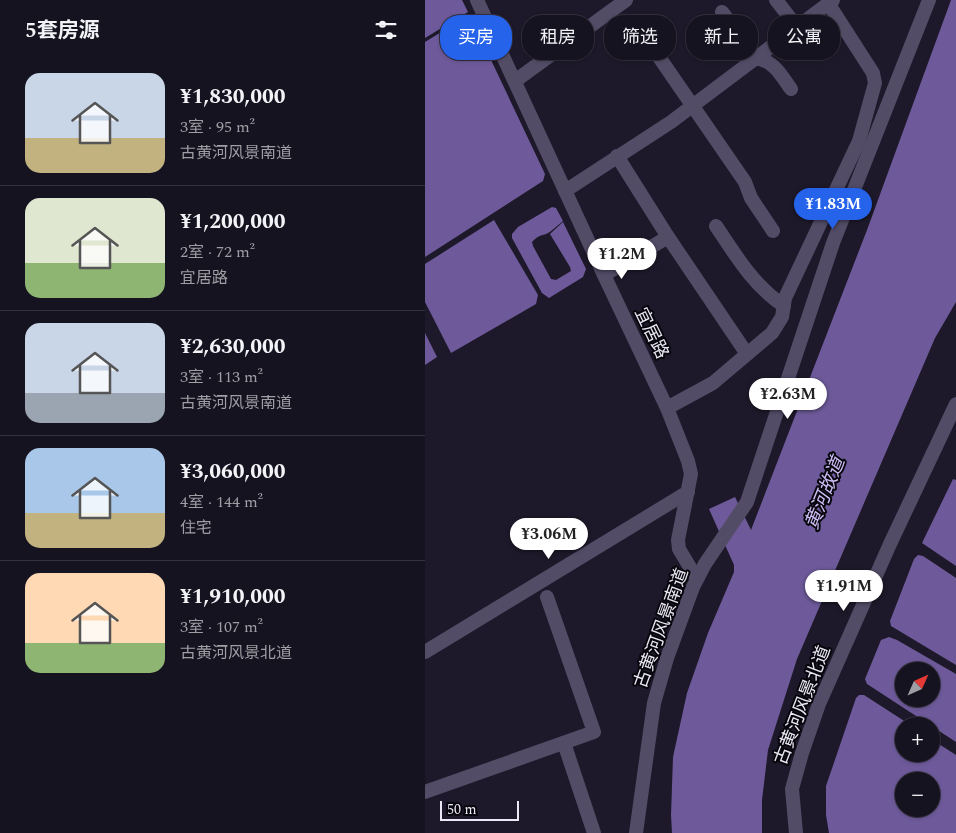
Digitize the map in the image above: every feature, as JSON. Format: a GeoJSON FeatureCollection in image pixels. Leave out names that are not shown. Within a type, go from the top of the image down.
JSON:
{"type":"FeatureCollection","features":[{"type":"Feature","properties":{"kind":"street","name":"宜居路"},"geometry":{"type":"LineString","coordinates":[[477,0],[603,276],[667,408],[688,461],[691,474],[678,540],[679,549],[697,580]]}},
{"type":"Feature","properties":{"kind":"street"},"geometry":{"type":"LineString","coordinates":[[776,0],[788,15]]}},
{"type":"Feature","properties":{"kind":"street","name":"古黄河风景南道"},"geometry":{"type":"LineString","coordinates":[[635,833],[654,703],[667,658],[705,564],[747,502],[833,243],[929,0]]}},
{"type":"Feature","properties":{"kind":"street"},"geometry":{"type":"LineString","coordinates":[[515,81],[622,1]]}},
{"type":"Feature","properties":{"kind":"street"},"geometry":{"type":"LineString","coordinates":[[667,408],[713,383],[772,333],[782,317],[785,298],[859,141],[875,83],[873,72],[830,2],[813,15]]}},
{"type":"Feature","properties":{"kind":"street"},"geometry":{"type":"LineString","coordinates":[[758,56],[768,49]]}},
{"type":"Feature","properties":{"kind":"street"},"geometry":{"type":"LineString","coordinates":[[758,58],[766,60],[776,68],[791,90]]}},
{"type":"Feature","properties":{"kind":"street"},"geometry":{"type":"LineString","coordinates":[[661,60],[745,182],[751,198],[773,231]]}},
{"type":"Feature","properties":{"kind":"street"},"geometry":{"type":"LineString","coordinates":[[565,191],[671,122],[753,60]]}},
{"type":"Feature","properties":{"kind":"street"},"geometry":{"type":"LineString","coordinates":[[617,156],[668,237],[747,354]]}},
{"type":"Feature","properties":{"kind":"street"},"geometry":{"type":"LineString","coordinates":[[716,226],[748,273],[769,296],[784,306]]}},
{"type":"Feature","properties":{"kind":"street"},"geometry":{"type":"LineString","coordinates":[[603,276],[668,237]]}},
{"type":"Feature","properties":{"kind":"street","name":"古黄河风景北道"},"geometry":{"type":"LineString","coordinates":[[796,833],[792,789],[801,752],[819,704],[890,544],[956,404]]}},
{"type":"Feature","properties":{"kind":"street"},"geometry":{"type":"LineString","coordinates":[[425,652],[688,492]]}},
{"type":"Feature","properties":{"kind":"street"},"geometry":{"type":"LineString","coordinates":[[425,792],[594,732],[547,597]]}},
{"type":"Feature","properties":{"kind":"street"},"geometry":{"type":"LineString","coordinates":[[564,743],[595,833]]}},
{"type":"Feature","properties":{"kind":"water"},"geometry":{"type":"Polygon","coordinates":[[[425,0],[462,0],[468,12],[463,15],[440,15],[440,29],[425,38],[425,0]]]}},
{"type":"Feature","properties":{"kind":"water","name":"黄河故道"},"geometry":{"type":"Polygon","coordinates":[[[951,0],[956,0],[956,302],[935,338],[797,659],[768,750],[762,800],[762,833],[672,833],[673,757],[687,693],[708,633],[734,572],[734,565],[709,509],[735,497],[751,530],[867,230],[951,0]]]}},
{"type":"Feature","properties":{"kind":"water"},"geometry":{"type":"Polygon","coordinates":[[[440,33],[440,60],[491,60],[545,174],[543,181],[425,257],[425,42],[440,33]]]}},
{"type":"Feature","properties":{"kind":"water"},"geometry":{"type":"Polygon","coordinates":[[[552,207],[556,208],[563,221],[550,232],[532,242],[551,279],[556,280],[571,271],[550,234],[563,222],[586,269],[583,277],[549,298],[542,293],[512,238],[512,234],[518,227],[552,207]]]}},
{"type":"Feature","properties":{"kind":"water"},"geometry":{"type":"Polygon","coordinates":[[[494,220],[538,295],[536,304],[451,353],[425,302],[425,264],[494,220]]]}},
{"type":"Feature","properties":{"kind":"water"},"geometry":{"type":"Polygon","coordinates":[[[425,333],[437,357],[425,365],[425,333]]]}},
{"type":"Feature","properties":{"kind":"water"},"geometry":{"type":"Polygon","coordinates":[[[953,479],[956,480],[956,566],[922,543],[953,479]]]}},
{"type":"Feature","properties":{"kind":"water"},"geometry":{"type":"Polygon","coordinates":[[[918,555],[923,556],[956,578],[956,665],[891,626],[890,621],[914,559],[918,555]]]}},
{"type":"Feature","properties":{"kind":"water"},"geometry":{"type":"Polygon","coordinates":[[[889,637],[935,662],[895,662],[895,702],[867,684],[865,679],[881,640],[889,637]]]}},
{"type":"Feature","properties":{"kind":"water"},"geometry":{"type":"Polygon","coordinates":[[[940,665],[956,674],[956,742],[940,732],[940,717],[918,717],[904,708],[940,708],[940,665]]]}},
{"type":"Feature","properties":{"kind":"water"},"geometry":{"type":"Polygon","coordinates":[[[859,695],[864,695],[898,717],[895,717],[895,762],[940,762],[940,745],[956,755],[956,833],[829,833],[826,815],[826,786],[856,698],[859,695]]]}}]}
